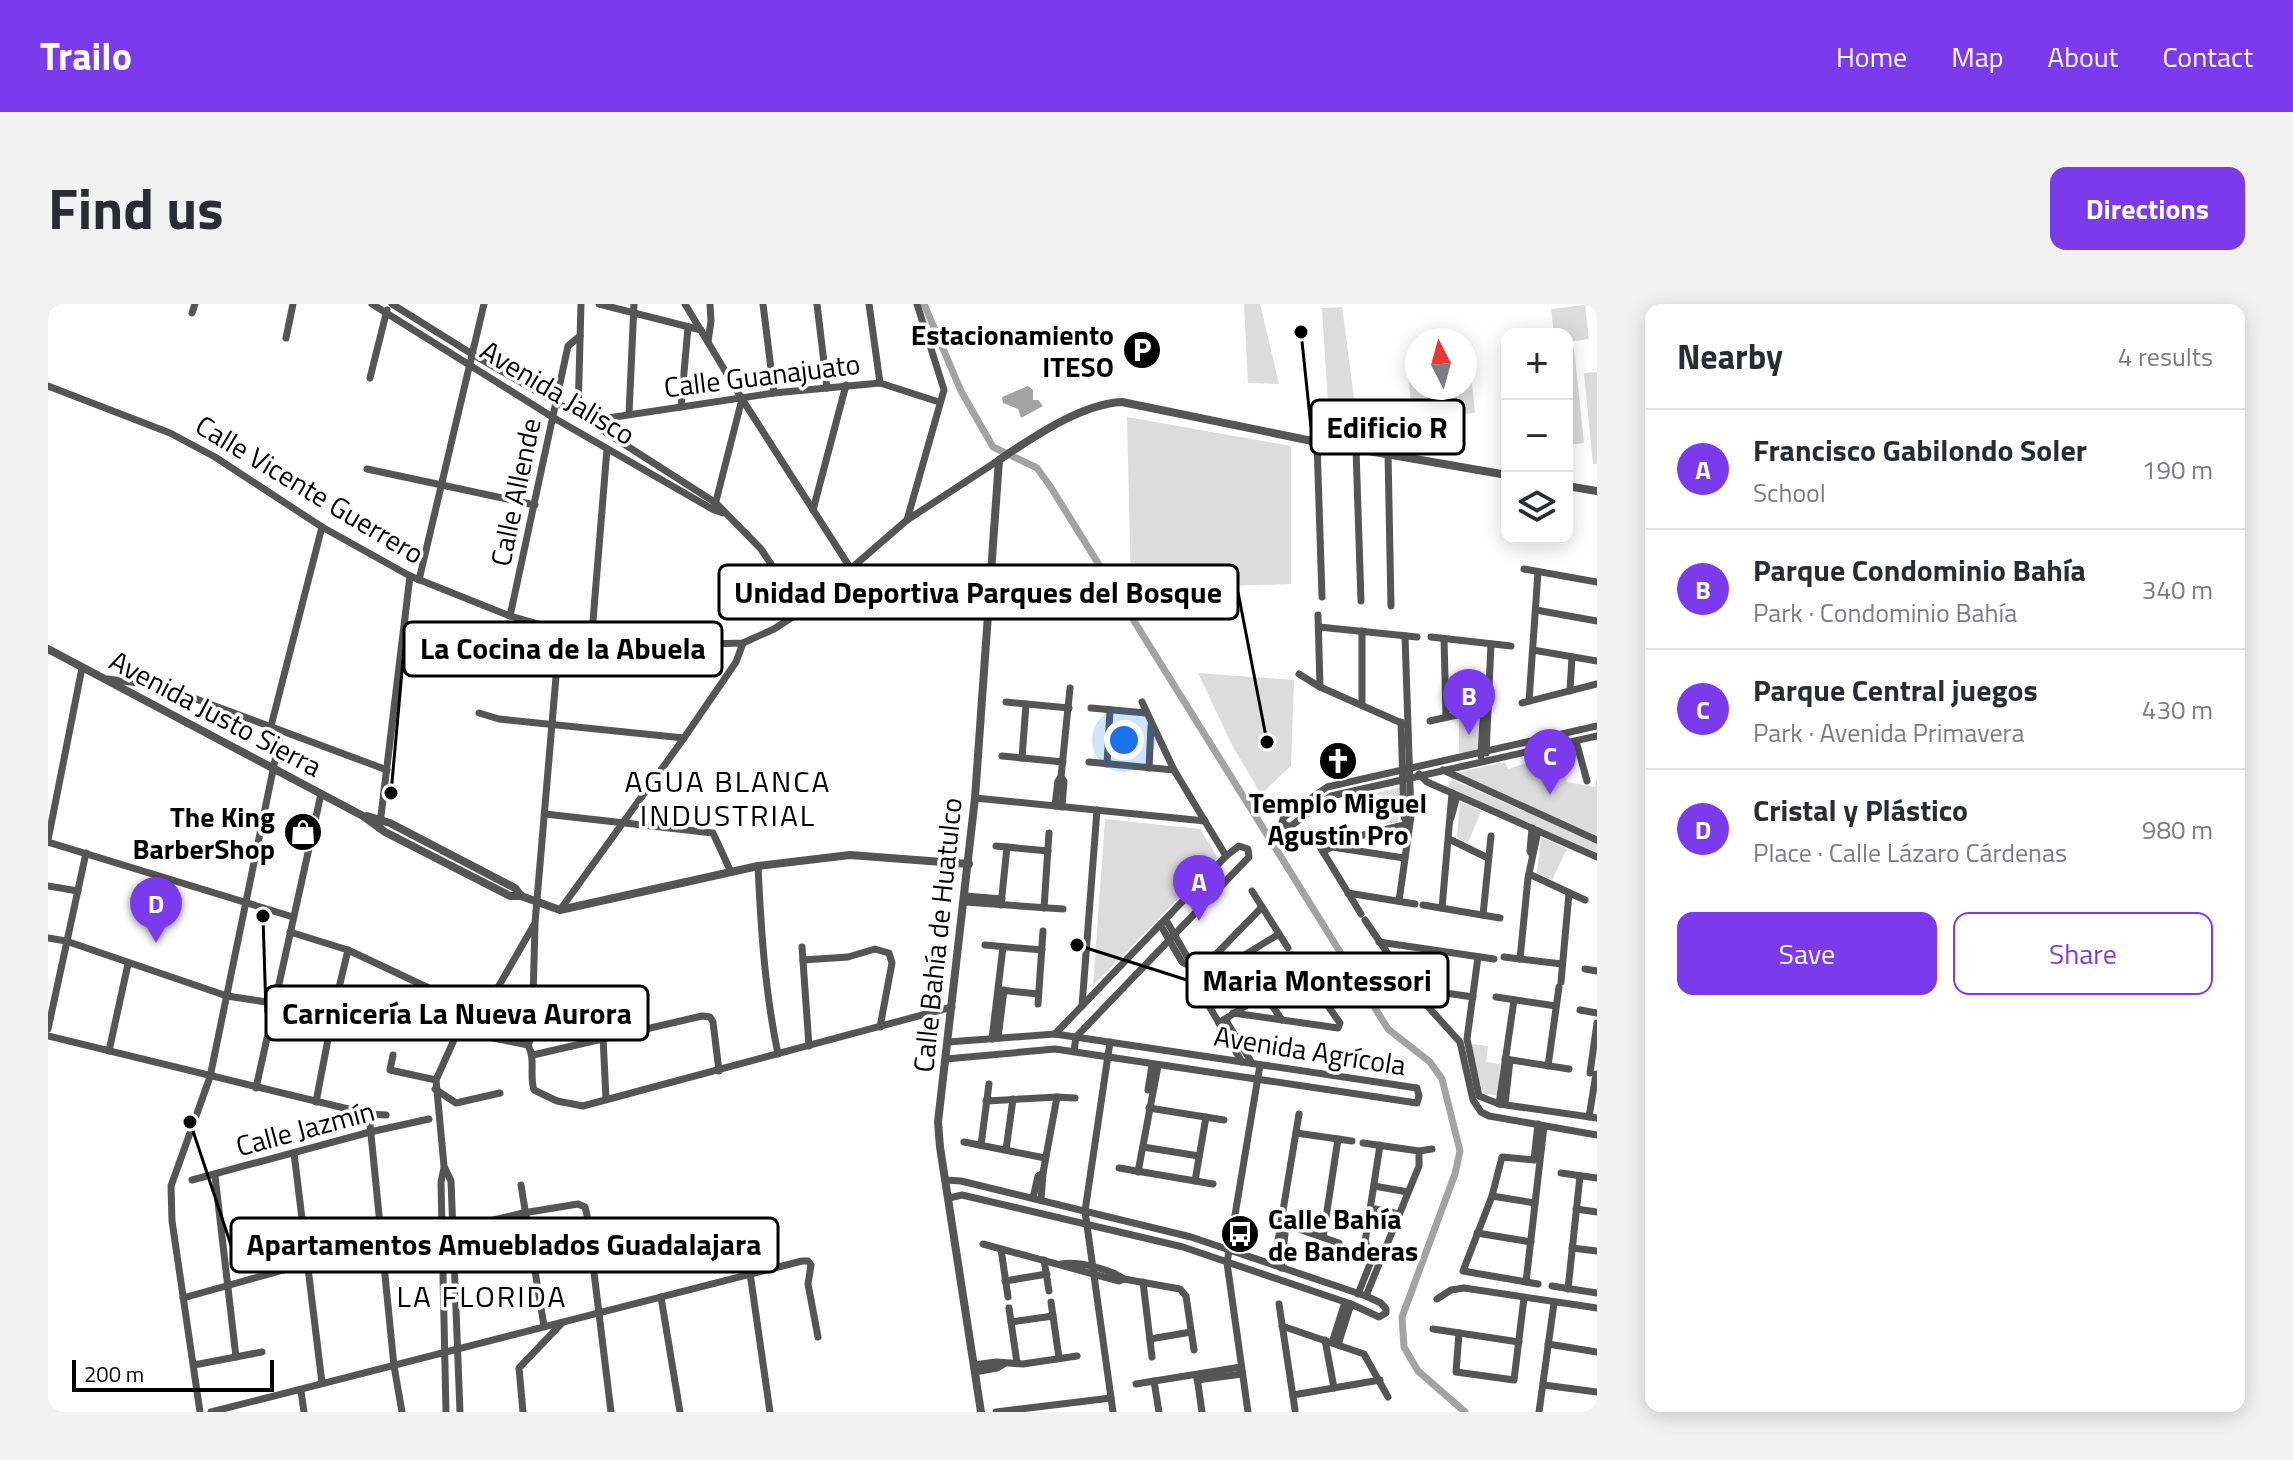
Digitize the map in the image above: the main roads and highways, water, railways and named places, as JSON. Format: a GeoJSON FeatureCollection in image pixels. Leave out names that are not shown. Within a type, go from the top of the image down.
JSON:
{"type":"FeatureCollection","features":[{"type":"Feature","properties":{"kind":"waterway"},"geometry":{"type":"LineString","coordinates":[[924,304],[961,391],[993,447],[1037,468],[1050,486],[1388,1029],[1430,1062],[1442,1079],[1460,1151],[1455,1174],[1402,1317],[1404,1347],[1418,1371],[1465,1412]]}},
{"type":"Feature","properties":{"kind":"place","name":"Edificio R"},"geometry":{"type":"Point","coordinates":[1301,332]}},
{"type":"Feature","properties":{"kind":"place","name":"Estacionamiento ITESO"},"geometry":{"type":"Point","coordinates":[1142,350]}},
{"type":"Feature","properties":{"kind":"place","name":"Parque Condominio Bahía"},"geometry":{"type":"Point","coordinates":[1469,735]}},
{"type":"Feature","properties":{"kind":"place","name":"Unidad Deportiva Parques del Bosque"},"geometry":{"type":"Point","coordinates":[1267,742]}},
{"type":"Feature","properties":{"kind":"place","name":"Templo Miguel Agustín Pro"},"geometry":{"type":"Point","coordinates":[1338,761]}},
{"type":"Feature","properties":{"kind":"place","name":"La Cocina de la Abuela"},"geometry":{"type":"Point","coordinates":[391,793]}},
{"type":"Feature","properties":{"kind":"place","name":"Parque Central juegos"},"geometry":{"type":"Point","coordinates":[1550,795]}},
{"type":"Feature","properties":{"kind":"place","name":"The King BarberShop"},"geometry":{"type":"Point","coordinates":[303,832]}},
{"type":"Feature","properties":{"kind":"place","name":"Carnicería La Nueva Aurora"},"geometry":{"type":"Point","coordinates":[263,916]}},
{"type":"Feature","properties":{"kind":"place","name":"Francisco Gabilondo Soler"},"geometry":{"type":"Point","coordinates":[1199,921]}},
{"type":"Feature","properties":{"kind":"place","name":"Cristal y Plástico"},"geometry":{"type":"Point","coordinates":[156,943]}},
{"type":"Feature","properties":{"kind":"place","name":"Maria Montessori"},"geometry":{"type":"Point","coordinates":[1077,945]}},
{"type":"Feature","properties":{"kind":"place","name":"Apartamentos Amueblados Guadalajara"},"geometry":{"type":"Point","coordinates":[190,1122]}},
{"type":"Feature","properties":{"kind":"place","name":"Calle Bahía de Banderas"},"geometry":{"type":"Point","coordinates":[1240,1234]}},
{"type":"Feature","properties":{"kind":"district","name":"AGUA BLANCA INDUSTRIAL"},"geometry":{"type":"Point","coordinates":[728,798]}},
{"type":"Feature","properties":{"kind":"district","name":"LA FLORIDA"},"geometry":{"type":"Point","coordinates":[482,1296]}}]}
